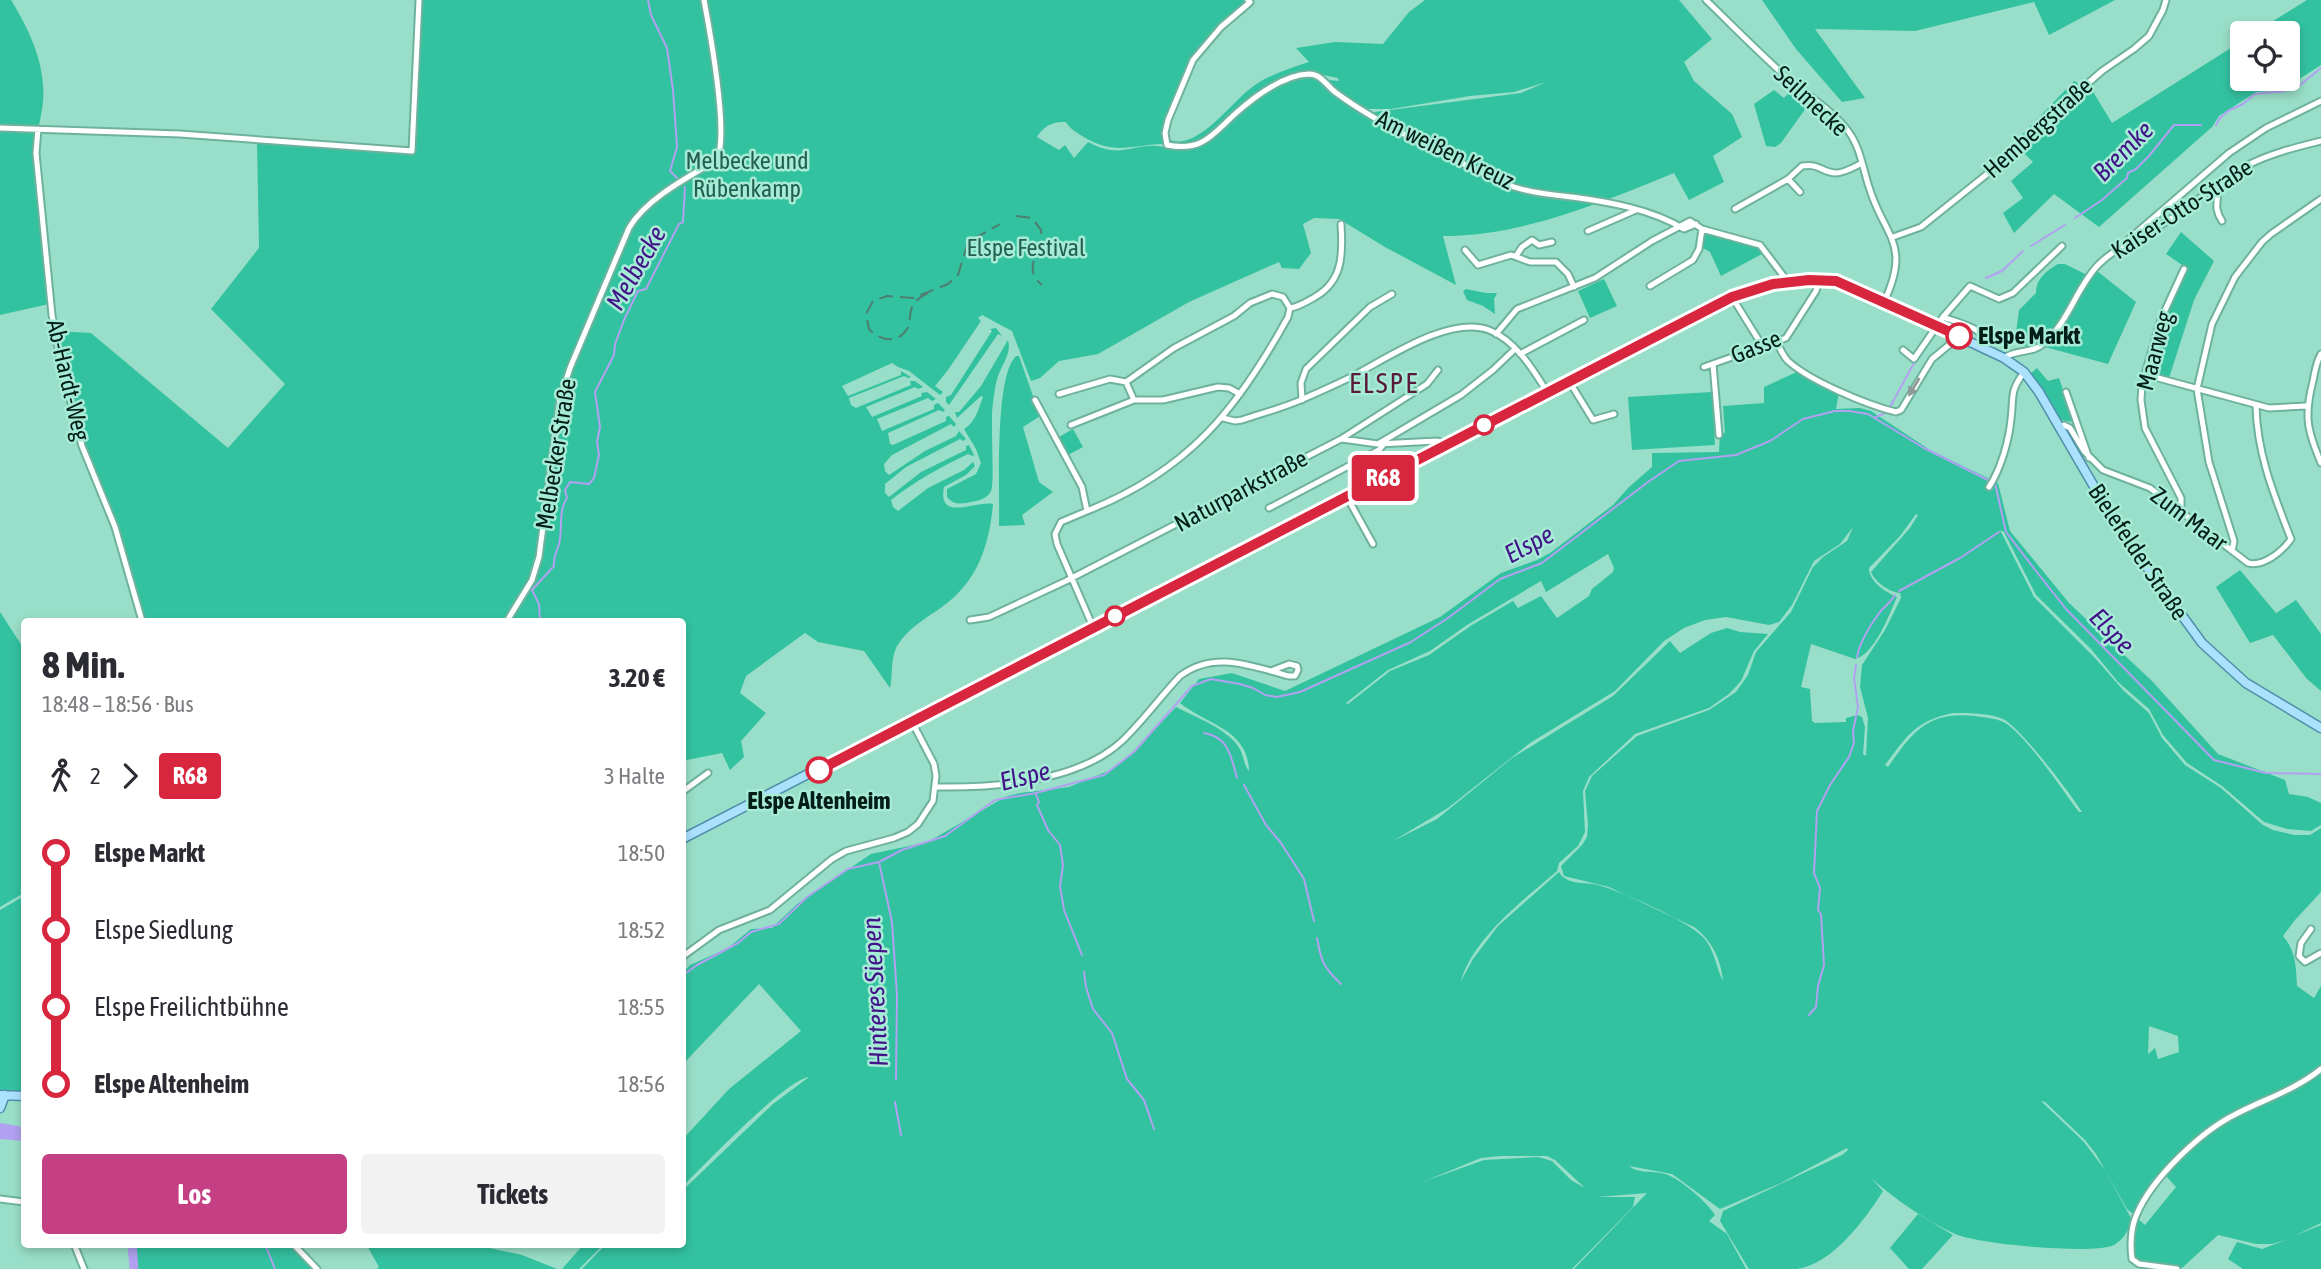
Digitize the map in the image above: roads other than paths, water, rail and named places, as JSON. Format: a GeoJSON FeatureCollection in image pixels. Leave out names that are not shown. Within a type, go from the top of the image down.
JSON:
{"type":"FeatureCollection","features":[{"type":"Feature","properties":{"kind":"main road","name":"Bielefelder Straße"},"geometry":{"type":"LineString","coordinates":[[686,837],[1732,297],[1756,288],[1788,282],[1819,280],[1847,284],[1985,348],[2024,373],[2039,392],[2116,526],[2202,643],[2246,682],[2321,728]]}},
{"type":"Feature","properties":{"kind":"main road"},"geometry":{"type":"LineString","coordinates":[[1,1100],[21,1097]]}},
{"type":"Feature","properties":{"kind":"street"},"geometry":{"type":"LineString","coordinates":[[0,128],[156,133],[412,151],[419,0]]}},
{"type":"Feature","properties":{"kind":"street","name":"Melbecker Straße"},"geometry":{"type":"LineString","coordinates":[[509,618],[532,580],[539,557],[560,399],[570,368],[629,228],[643,210],[682,181],[717,160],[720,154],[716,80],[704,0]]}},
{"type":"Feature","properties":{"kind":"street","name":"Am weißen Kreuz"},"geometry":{"type":"LineString","coordinates":[[1248,0],[1250,2],[1221,27],[1193,60],[1168,120],[1167,145],[1182,148],[1200,144],[1257,97],[1292,78],[1307,74],[1318,76],[1347,101],[1409,137],[1515,187],[1636,209],[1680,226]]}},
{"type":"Feature","properties":{"kind":"street","name":"Seilmecke"},"geometry":{"type":"LineString","coordinates":[[1706,0],[1769,62],[1824,106],[1850,133],[1869,189],[1893,237],[1895,279],[1884,302]]}},
{"type":"Feature","properties":{"kind":"street","name":"Hembergstraße"},"geometry":{"type":"LineString","coordinates":[[1893,237],[1921,227],[2052,122],[2094,78],[2148,36],[2166,0]]}},
{"type":"Feature","properties":{"kind":"street"},"geometry":{"type":"LineString","coordinates":[[2123,244],[2229,153],[2266,128],[2321,101]]}},
{"type":"Feature","properties":{"kind":"street","name":"Ab-Hardt-Weg"},"geometry":{"type":"LineString","coordinates":[[38,130],[36,153],[52,315],[61,365],[82,446],[115,527],[141,618]]}},
{"type":"Feature","properties":{"kind":"street","name":"Kaiser-Otto-Straße"},"geometry":{"type":"LineString","coordinates":[[2004,358],[2014,353],[2034,350],[2043,344],[2064,321],[2094,270],[2123,244],[2172,218],[2216,185],[2258,160],[2321,141]]}},
{"type":"Feature","properties":{"kind":"street"},"geometry":{"type":"LineString","coordinates":[[1735,209],[1807,165],[1819,166],[1836,173],[1862,163]]}},
{"type":"Feature","properties":{"kind":"street"},"geometry":{"type":"LineString","coordinates":[[1788,179],[1800,192]]}},
{"type":"Feature","properties":{"kind":"street"},"geometry":{"type":"LineString","coordinates":[[2216,185],[2219,192],[2216,209],[2222,221]]}},
{"type":"Feature","properties":{"kind":"street"},"geometry":{"type":"LineString","coordinates":[[2232,551],[2234,541],[2209,462],[2197,389],[2212,324],[2235,277],[2271,234],[2321,199]]}},
{"type":"Feature","properties":{"kind":"street"},"geometry":{"type":"LineString","coordinates":[[1588,231],[1636,209]]}},
{"type":"Feature","properties":{"kind":"street"},"geometry":{"type":"LineString","coordinates":[[1496,334],[1517,309],[1595,278],[1652,241],[1690,221],[1702,229],[1760,245],[1788,282]]}},
{"type":"Feature","properties":{"kind":"street"},"geometry":{"type":"LineString","coordinates":[[1290,309],[1326,291],[1338,273],[1342,257],[1341,224]]}},
{"type":"Feature","properties":{"kind":"street"},"geometry":{"type":"LineString","coordinates":[[1650,286],[1693,260],[1699,249],[1702,229]]}},
{"type":"Feature","properties":{"kind":"street"},"geometry":{"type":"LineString","coordinates":[[1516,256],[1522,247],[1532,240],[1533,232]]}},
{"type":"Feature","properties":{"kind":"street"},"geometry":{"type":"LineString","coordinates":[[1532,240],[1539,245],[1552,242]]}},
{"type":"Feature","properties":{"kind":"street"},"geometry":{"type":"LineString","coordinates":[[1903,351],[1914,359],[1943,317],[1970,286],[1998,299],[2013,293],[2062,246]]}},
{"type":"Feature","properties":{"kind":"street"},"geometry":{"type":"LineString","coordinates":[[1465,250],[1478,265],[1494,259],[1516,256],[1531,262],[1556,262],[1568,274],[1574,287]]}},
{"type":"Feature","properties":{"kind":"street","name":"Maarweg"},"geometry":{"type":"LineString","coordinates":[[2181,511],[2181,498],[2145,428],[2141,387],[2147,375],[2167,303],[2184,270]]}},
{"type":"Feature","properties":{"kind":"street","name":"Gasse"},"geometry":{"type":"LineString","coordinates":[[1704,368],[1788,336],[1816,290],[1819,280]]}},
{"type":"Feature","properties":{"kind":"street"},"geometry":{"type":"LineString","coordinates":[[1059,394],[1110,379],[1126,382],[1174,348],[1234,316],[1250,303],[1272,294],[1278,294],[1287,301],[1290,309],[1288,317],[1261,366],[1223,418],[1206,436],[1147,482],[1061,522],[1055,530],[1057,544],[1093,627]]}},
{"type":"Feature","properties":{"kind":"street"},"geometry":{"type":"LineString","coordinates":[[1302,400],[1301,383],[1306,369],[1370,307],[1392,294]]}},
{"type":"Feature","properties":{"kind":"street"},"geometry":{"type":"LineString","coordinates":[[1732,297],[1763,347]]}},
{"type":"Feature","properties":{"kind":"street","name":"Bielefelder Straße"},"geometry":{"type":"LineString","coordinates":[[1943,317],[1982,334],[1986,341],[1985,348]]}},
{"type":"Feature","properties":{"kind":"street"},"geometry":{"type":"LineString","coordinates":[[1269,508],[1379,450],[1380,441],[1461,395],[1518,351],[1584,320]]}},
{"type":"Feature","properties":{"kind":"street"},"geometry":{"type":"LineString","coordinates":[[1223,418],[1242,420],[1302,400],[1410,345],[1472,327],[1496,334],[1518,351],[1547,392]]}},
{"type":"Feature","properties":{"kind":"street"},"geometry":{"type":"LineString","coordinates":[[1777,342],[1785,359],[1801,370],[1839,391],[1882,408],[1899,411],[1929,362],[1949,345],[1956,335]]}},
{"type":"Feature","properties":{"kind":"street"},"geometry":{"type":"LineString","coordinates":[[2321,354],[2306,406],[2308,426],[2321,463]]}},
{"type":"Feature","properties":{"kind":"street"},"geometry":{"type":"LineString","coordinates":[[1713,363],[1719,435]]}},
{"type":"Feature","properties":{"kind":"street","name":"Naturparkstraße"},"geometry":{"type":"LineString","coordinates":[[970,620],[989,617],[1072,578],[1341,439],[1427,384],[1438,370]]}},
{"type":"Feature","properties":{"kind":"street"},"geometry":{"type":"LineString","coordinates":[[1991,483],[2003,454],[2011,419],[2013,390],[2024,373]]}},
{"type":"Feature","properties":{"kind":"street"},"geometry":{"type":"LineString","coordinates":[[2147,375],[2256,406],[2306,406]]}},
{"type":"Feature","properties":{"kind":"street"},"geometry":{"type":"LineString","coordinates":[[1569,381],[1593,420],[1614,414]]}},
{"type":"Feature","properties":{"kind":"street"},"geometry":{"type":"LineString","coordinates":[[1126,382],[1134,400]]}},
{"type":"Feature","properties":{"kind":"street"},"geometry":{"type":"LineString","coordinates":[[1071,425],[1134,400],[1163,400],[1218,387],[1240,394]]}},
{"type":"Feature","properties":{"kind":"street"},"geometry":{"type":"LineString","coordinates":[[2066,392],[2089,457]]}},
{"type":"Feature","properties":{"kind":"street"},"geometry":{"type":"LineString","coordinates":[[1035,400],[1082,487],[1087,511]]}},
{"type":"Feature","properties":{"kind":"street","name":"Zum Maar"},"geometry":{"type":"LineString","coordinates":[[2058,427],[2064,425],[2070,428],[2089,457],[2109,474],[2143,484],[2248,563],[2257,564],[2278,552],[2291,539],[2263,460],[2258,440],[2256,406]]}},
{"type":"Feature","properties":{"kind":"street"},"geometry":{"type":"LineString","coordinates":[[1341,439],[1381,444],[1437,441],[1446,444]]}},
{"type":"Feature","properties":{"kind":"street"},"geometry":{"type":"LineString","coordinates":[[1347,497],[1373,544]]}},
{"type":"Feature","properties":{"kind":"street"},"geometry":{"type":"LineString","coordinates":[[936,787],[1002,784],[1065,771],[1096,759],[1121,742],[1171,685],[1190,668],[1219,661],[1233,661],[1272,671]]}},
{"type":"Feature","properties":{"kind":"street"},"geometry":{"type":"LineString","coordinates":[[686,954],[719,930],[770,910],[832,859],[846,851],[908,832],[928,813],[936,787],[934,764],[912,722]]}},
{"type":"Feature","properties":{"kind":"street"},"geometry":{"type":"LineString","coordinates":[[686,789],[708,773]]}},
{"type":"Feature","properties":{"kind":"street"},"geometry":{"type":"LineString","coordinates":[[2311,929],[2301,943],[2299,956],[2305,962],[2321,953]]}},
{"type":"Feature","properties":{"kind":"street"},"geometry":{"type":"LineString","coordinates":[[2177,1269],[2142,1265],[2133,1261],[2131,1250],[2135,1219],[2146,1197],[2207,1132],[2236,1114],[2305,1082],[2321,1069]]}},
{"type":"Feature","properties":{"kind":"street"},"geometry":{"type":"LineString","coordinates":[[0,1199],[21,1202]]}},
{"type":"Feature","properties":{"kind":"street"},"geometry":{"type":"LineString","coordinates":[[75,1248],[83,1269]]}},
{"type":"Feature","properties":{"kind":"street"},"geometry":{"type":"LineString","coordinates":[[297,1248],[317,1269]]}},
{"type":"Feature","properties":{"kind":"waterway","name":"Melbecke"},"geometry":{"type":"LineString","coordinates":[[648,0],[651,15],[667,48],[677,147],[670,171],[678,179]]}},
{"type":"Feature","properties":{"kind":"waterway","name":"Bremke"},"geometry":{"type":"LineString","coordinates":[[2216,125],[2228,111],[2255,94],[2285,91],[2299,86],[2321,68]]}},
{"type":"Feature","properties":{"kind":"waterway","name":"Bremke"},"geometry":{"type":"LineString","coordinates":[[2075,218],[2102,200],[2127,178],[2128,173],[2149,156],[2174,125],[2201,125]]}},
{"type":"Feature","properties":{"kind":"waterway","name":"Melbecke"},"geometry":{"type":"LineString","coordinates":[[540,618],[539,604],[532,590],[554,566],[567,498],[565,490],[570,482],[589,484],[594,478],[599,455],[597,442],[600,427],[595,392],[614,355],[615,344],[638,291],[646,289],[679,224],[683,222],[685,187]]}},
{"type":"Feature","properties":{"kind":"waterway","name":"Bremke"},"geometry":{"type":"LineString","coordinates":[[2031,246],[2065,225]]}},
{"type":"Feature","properties":{"kind":"waterway","name":"Bremke"},"geometry":{"type":"LineString","coordinates":[[1986,278],[2002,271],[2023,251]]}},
{"type":"Feature","properties":{"kind":"waterway","name":"Bremke"},"geometry":{"type":"LineString","coordinates":[[1890,407],[1914,363]]}},
{"type":"Feature","properties":{"kind":"waterway","name":"Elspe"},"geometry":{"type":"LineString","coordinates":[[686,973],[738,943],[751,932],[779,924],[807,897],[848,869],[879,862],[902,850],[945,836],[995,800],[1036,793],[1104,775],[1134,752],[1192,686],[1211,679],[1240,684],[1277,697],[1300,692],[1411,642],[1500,579],[1542,563],[1679,461],[1736,455],[1770,441],[1803,419],[1835,411],[1849,411],[1868,414],[1924,448],[1990,481]]}},
{"type":"Feature","properties":{"kind":"waterway","name":"Bremke"},"geometry":{"type":"LineString","coordinates":[[1876,417],[1887,412]]}},
{"type":"Feature","properties":{"kind":"waterway","name":"Elspe"},"geometry":{"type":"LineString","coordinates":[[1995,483],[2006,532],[2066,609],[2214,760],[2266,773],[2321,774]]}},
{"type":"Feature","properties":{"kind":"waterway"},"geometry":{"type":"LineString","coordinates":[[1899,591],[1960,558],[1999,532]]}},
{"type":"Feature","properties":{"kind":"waterway"},"geometry":{"type":"LineString","coordinates":[[1857,657],[1870,628],[1895,595]]}},
{"type":"Feature","properties":{"kind":"waterway"},"geometry":{"type":"LineString","coordinates":[[1809,1015],[1816,1007],[1824,965],[1821,914],[1818,910],[1820,888],[1814,873],[1817,811],[1849,757],[1854,743],[1853,731],[1858,707],[1854,678],[1856,665]]}},
{"type":"Feature","properties":{"kind":"waterway"},"geometry":{"type":"LineString","coordinates":[[1204,733],[1224,743],[1237,778]]}},
{"type":"Feature","properties":{"kind":"waterway"},"geometry":{"type":"LineString","coordinates":[[1244,785],[1266,825],[1304,879],[1314,921]]}},
{"type":"Feature","properties":{"kind":"waterway"},"geometry":{"type":"LineString","coordinates":[[1036,794],[1039,802],[1037,805],[1048,830],[1060,845],[1063,865],[1060,886],[1064,910],[1082,955]]}},
{"type":"Feature","properties":{"kind":"waterway","name":"Hinteres Siepen"},"geometry":{"type":"LineString","coordinates":[[879,862],[892,922],[897,996],[896,1079]]}},
{"type":"Feature","properties":{"kind":"waterway"},"geometry":{"type":"LineString","coordinates":[[1317,938],[1324,963],[1341,984]]}},
{"type":"Feature","properties":{"kind":"waterway"},"geometry":{"type":"LineString","coordinates":[[1084,972],[1093,1009],[1112,1033],[1127,1079],[1144,1100],[1154,1129]]}},
{"type":"Feature","properties":{"kind":"waterway","name":"Hinteres Siepen"},"geometry":{"type":"LineString","coordinates":[[895,1102],[901,1135]]}},
{"type":"Feature","properties":{"kind":"waterway"},"geometry":{"type":"LineString","coordinates":[[132,1248],[134,1269]]}},
{"type":"Feature","properties":{"kind":"waterway"},"geometry":{"type":"LineString","coordinates":[[267,1248],[275,1269]]}},
{"type":"Feature","properties":{"kind":"railway"},"geometry":{"type":"LineString","coordinates":[[1016,216],[1032,218],[1041,230],[1033,272],[1042,285]]}},
{"type":"Feature","properties":{"kind":"railway"},"geometry":{"type":"LineString","coordinates":[[928,293],[913,305],[908,326],[903,334],[888,339],[869,329],[866,314],[873,301],[887,296],[913,298],[948,284],[958,275],[968,242],[1000,224]]}},
{"type":"Feature","properties":{"kind":"place","name":"Elspe Markt"},"geometry":{"type":"Point","coordinates":[1959,336]}},
{"type":"Feature","properties":{"kind":"place","name":"Elspe Altenheim"},"geometry":{"type":"Point","coordinates":[819,770]}},
{"type":"Feature","properties":{"kind":"district","name":"ELSPE"},"geometry":{"type":"Point","coordinates":[1384,383]}},
{"type":"Feature","properties":{"kind":"park label","name":"Melbecke und Rübenkamp"},"geometry":{"type":"Point","coordinates":[747,175]}},
{"type":"Feature","properties":{"kind":"park label","name":"Elspe Festival"},"geometry":{"type":"Point","coordinates":[1026,248]}}]}
